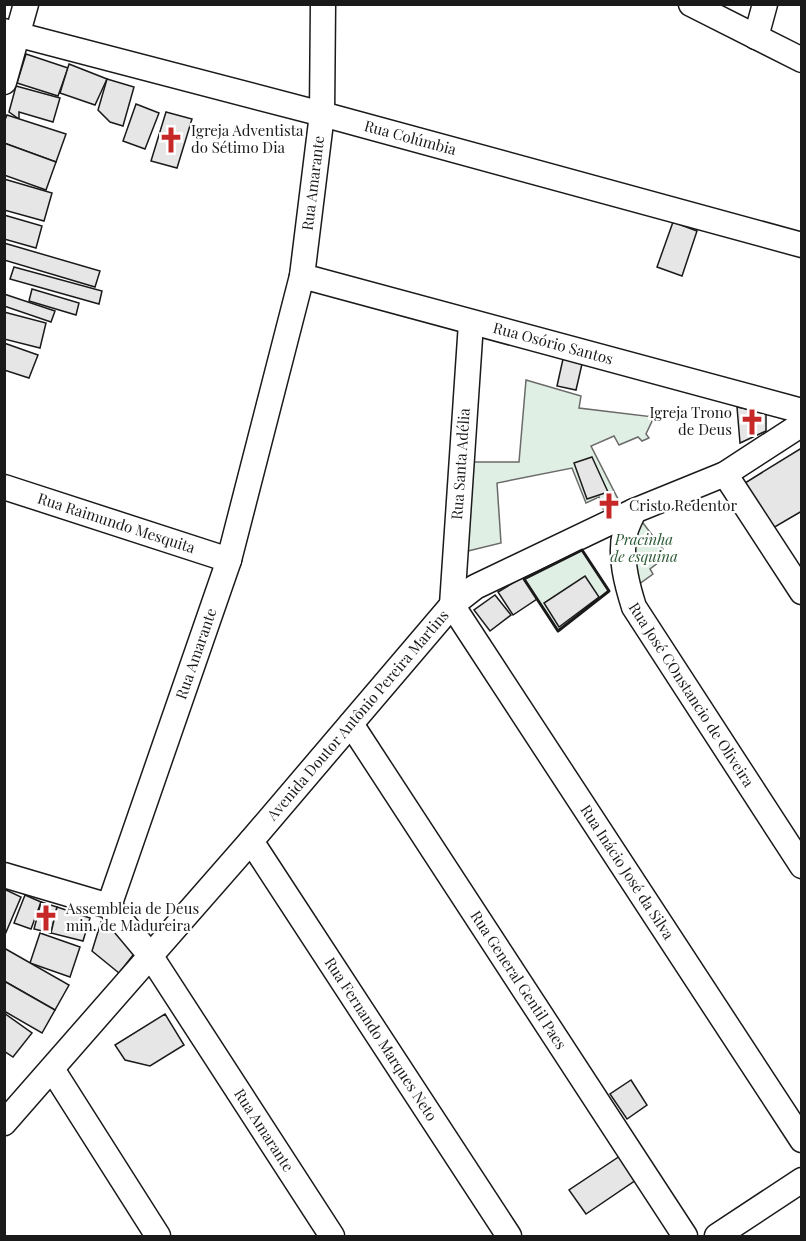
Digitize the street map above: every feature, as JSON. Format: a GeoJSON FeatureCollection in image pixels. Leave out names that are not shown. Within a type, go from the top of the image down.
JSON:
{"type":"FeatureCollection","features":[{"type":"Feature","properties":{"kind":"street"},"geometry":{"type":"LineString","coordinates":[[4,82],[12,33],[26,4]]}},
{"type":"Feature","properties":{"kind":"street","name":"Rua Amarante"},"geometry":{"type":"LineString","coordinates":[[323,4],[322,114],[302,276],[229,560],[109,906],[150,955],[332,1236]]}},
{"type":"Feature","properties":{"kind":"street"},"geometry":{"type":"LineString","coordinates":[[691,4],[801,60]]}},
{"type":"Feature","properties":{"kind":"street"},"geometry":{"type":"LineString","coordinates":[[756,37],[765,4]]}},
{"type":"Feature","properties":{"kind":"street","name":"Rua Colúmbia"},"geometry":{"type":"LineString","coordinates":[[12,33],[322,114],[801,245]]}},
{"type":"Feature","properties":{"kind":"street","name":"Rua Osório Santos"},"geometry":{"type":"LineString","coordinates":[[302,276],[801,411]]}},
{"type":"Feature","properties":{"kind":"street","name":"Rua Santa Adélia"},"geometry":{"type":"LineString","coordinates":[[452,605],[471,323]]}},
{"type":"Feature","properties":{"kind":"street","name":"Avenida Doutor Antônio Pereira Martins"},"geometry":{"type":"LineString","coordinates":[[4,1123],[251,841],[452,605],[475,587],[634,511],[725,474],[801,424]]}},
{"type":"Feature","properties":{"kind":"street"},"geometry":{"type":"LineString","coordinates":[[725,474],[801,592]]}},
{"type":"Feature","properties":{"kind":"street","name":"Rua Raimundo Mesquita"},"geometry":{"type":"LineString","coordinates":[[4,487],[229,560]]}},
{"type":"Feature","properties":{"kind":"street","name":"Rua José COnstancio de Oliveira"},"geometry":{"type":"LineString","coordinates":[[634,511],[625,533],[623,549],[628,588],[634,607],[801,866]]}},
{"type":"Feature","properties":{"kind":"street","name":"Rua Inácio José da Silva"},"geometry":{"type":"LineString","coordinates":[[452,605],[801,1140]]}},
{"type":"Feature","properties":{"kind":"street","name":"Rua General Gentil Paes"},"geometry":{"type":"LineString","coordinates":[[351,724],[685,1236]]}},
{"type":"Feature","properties":{"kind":"street","name":"Rua Fernando Marques Neto"},"geometry":{"type":"LineString","coordinates":[[251,841],[509,1236]]}},
{"type":"Feature","properties":{"kind":"street"},"geometry":{"type":"LineString","coordinates":[[4,874],[109,906]]}},
{"type":"Feature","properties":{"kind":"street"},"geometry":{"type":"LineString","coordinates":[[52,1069],[158,1236]]}},
{"type":"Feature","properties":{"kind":"street"},"geometry":{"type":"LineString","coordinates":[[717,1236],[801,1180]]}},
{"type":"Feature","properties":{"kind":"green space"},"geometry":{"type":"Polygon","coordinates":[[[526,380],[581,396],[579,408],[654,417],[646,434],[649,438],[642,441],[638,437],[619,445],[614,436],[591,446],[619,501],[603,509],[599,497],[586,503],[572,468],[497,483],[501,543],[468,551],[472,462],[519,462],[526,380]]]}},
{"type":"Feature","properties":{"kind":"green space","name":"Pracinha de esquina"},"geometry":{"type":"Polygon","coordinates":[[[643,523],[663,549],[659,552],[663,559],[650,569],[653,574],[635,587],[633,527],[643,523]]]}},
{"type":"Feature","properties":{"kind":"green space"},"geometry":{"type":"Polygon","coordinates":[[[582,550],[609,591],[558,631],[524,579],[582,550]]]}},
{"type":"Feature","properties":{"kind":"building"},"geometry":{"type":"Polygon","coordinates":[[[26,54],[68,68],[58,96],[17,83],[26,54]]]}},
{"type":"Feature","properties":{"kind":"building"},"geometry":{"type":"Polygon","coordinates":[[[69,64],[107,79],[95,105],[60,93],[69,64]]]}},
{"type":"Feature","properties":{"kind":"building"},"geometry":{"type":"Polygon","coordinates":[[[107,79],[134,87],[123,126],[110,122],[98,110],[107,79]]]}},
{"type":"Feature","properties":{"kind":"building"},"geometry":{"type":"Polygon","coordinates":[[[16,86],[60,98],[53,122],[19,112],[19,119],[9,112],[16,86]]]}},
{"type":"Feature","properties":{"kind":"building"},"geometry":{"type":"Polygon","coordinates":[[[136,104],[159,113],[145,149],[123,141],[136,104]]]}},
{"type":"Feature","properties":{"kind":"building","name":"Igreja Adventista do Sétimo Dia"},"geometry":{"type":"Polygon","coordinates":[[[166,112],[192,119],[177,168],[151,161],[166,112]]]}},
{"type":"Feature","properties":{"kind":"building"},"geometry":{"type":"Polygon","coordinates":[[[7,115],[66,134],[56,162],[4,143],[4,122],[7,115]]]}},
{"type":"Feature","properties":{"kind":"building"},"geometry":{"type":"Polygon","coordinates":[[[4,143],[56,162],[46,190],[4,175],[4,143]]]}},
{"type":"Feature","properties":{"kind":"building"},"geometry":{"type":"Polygon","coordinates":[[[4,179],[52,193],[44,221],[4,210],[4,179]]]}},
{"type":"Feature","properties":{"kind":"building"},"geometry":{"type":"Polygon","coordinates":[[[4,215],[42,226],[36,248],[4,239],[4,215]]]}},
{"type":"Feature","properties":{"kind":"building"},"geometry":{"type":"Polygon","coordinates":[[[673,222],[697,231],[682,276],[657,267],[673,222]]]}},
{"type":"Feature","properties":{"kind":"building"},"geometry":{"type":"Polygon","coordinates":[[[4,243],[100,271],[95,287],[4,260],[4,243]]]}},
{"type":"Feature","properties":{"kind":"building"},"geometry":{"type":"Polygon","coordinates":[[[14,267],[102,291],[99,304],[10,279],[14,267]]]}},
{"type":"Feature","properties":{"kind":"building"},"geometry":{"type":"Polygon","coordinates":[[[32,289],[79,303],[76,315],[29,301],[32,289]]]}},
{"type":"Feature","properties":{"kind":"building"},"geometry":{"type":"Polygon","coordinates":[[[4,294],[55,311],[51,322],[4,306],[4,294]]]}},
{"type":"Feature","properties":{"kind":"building"},"geometry":{"type":"Polygon","coordinates":[[[4,312],[46,323],[40,348],[4,339],[4,312]]]}},
{"type":"Feature","properties":{"kind":"building"},"geometry":{"type":"Polygon","coordinates":[[[4,343],[38,355],[29,378],[4,370],[4,343]]]}},
{"type":"Feature","properties":{"kind":"building"},"geometry":{"type":"Polygon","coordinates":[[[563,359],[582,364],[576,390],[557,386],[563,359]]]}},
{"type":"Feature","properties":{"kind":"building","name":"Igreja Trono de Deus"},"geometry":{"type":"Polygon","coordinates":[[[737,407],[766,413],[766,431],[740,443],[737,407]]]}},
{"type":"Feature","properties":{"kind":"building"},"geometry":{"type":"Polygon","coordinates":[[[800,449],[802,452],[802,511],[773,528],[745,483],[800,449]]]}},
{"type":"Feature","properties":{"kind":"building"},"geometry":{"type":"Polygon","coordinates":[[[592,457],[608,492],[587,499],[574,463],[592,457]]]}},
{"type":"Feature","properties":{"kind":"building"},"geometry":{"type":"Polygon","coordinates":[[[585,576],[599,597],[559,627],[544,603],[585,576]]]}},
{"type":"Feature","properties":{"kind":"building"},"geometry":{"type":"Polygon","coordinates":[[[523,577],[537,599],[513,615],[498,592],[523,577]]]}},
{"type":"Feature","properties":{"kind":"building"},"geometry":{"type":"Polygon","coordinates":[[[495,595],[511,615],[490,631],[474,610],[495,595]]]}},
{"type":"Feature","properties":{"kind":"building"},"geometry":{"type":"Polygon","coordinates":[[[4,889],[21,897],[4,937],[4,889]]]}},
{"type":"Feature","properties":{"kind":"building"},"geometry":{"type":"Polygon","coordinates":[[[25,895],[41,902],[31,929],[14,923],[25,895]]]}},
{"type":"Feature","properties":{"kind":"building","name":"Assembleia de Deus min. de Madureira"},"geometry":{"type":"Polygon","coordinates":[[[41,902],[57,907],[51,933],[34,929],[41,902]]]}},
{"type":"Feature","properties":{"kind":"building"},"geometry":{"type":"Polygon","coordinates":[[[57,907],[90,918],[83,941],[51,933],[57,907]]]}},
{"type":"Feature","properties":{"kind":"building"},"geometry":{"type":"Polygon","coordinates":[[[101,922],[137,950],[119,973],[92,951],[101,922]]]}},
{"type":"Feature","properties":{"kind":"building"},"geometry":{"type":"Polygon","coordinates":[[[40,933],[80,947],[70,977],[30,963],[40,933]]]}},
{"type":"Feature","properties":{"kind":"building"},"geometry":{"type":"Polygon","coordinates":[[[4,948],[69,985],[55,1010],[4,981],[4,948]]]}},
{"type":"Feature","properties":{"kind":"building"},"geometry":{"type":"Polygon","coordinates":[[[4,981],[55,1010],[42,1033],[4,1011],[4,981]]]}},
{"type":"Feature","properties":{"kind":"building"},"geometry":{"type":"Polygon","coordinates":[[[4,1013],[32,1033],[13,1057],[4,1051],[4,1013]]]}},
{"type":"Feature","properties":{"kind":"building"},"geometry":{"type":"Polygon","coordinates":[[[165,1014],[184,1045],[150,1066],[125,1060],[115,1045],[165,1014]]]}},
{"type":"Feature","properties":{"kind":"building"},"geometry":{"type":"Polygon","coordinates":[[[631,1080],[647,1105],[627,1119],[610,1094],[631,1080]]]}},
{"type":"Feature","properties":{"kind":"building"},"geometry":{"type":"Polygon","coordinates":[[[620,1156],[636,1180],[586,1214],[569,1190],[620,1156]]]}},
{"type":"Feature","properties":{"kind":"wall"},"geometry":{"type":"LineString","coordinates":[[582,550],[609,591],[558,631],[524,579],[582,550]]}},
{"type":"Feature","properties":{"kind":"place","name":"Igreja Adventista do Sétimo Dia"},"geometry":{"type":"Point","coordinates":[171,140]}},
{"type":"Feature","properties":{"kind":"place","name":"Igreja Trono de Deus"},"geometry":{"type":"Point","coordinates":[752,422]}},
{"type":"Feature","properties":{"kind":"place","name":"Cristo Redentor"},"geometry":{"type":"Point","coordinates":[609,506]}},
{"type":"Feature","properties":{"kind":"place","name":"Assembleia de Deus min. de Madureira"},"geometry":{"type":"Point","coordinates":[46,918]}}]}
